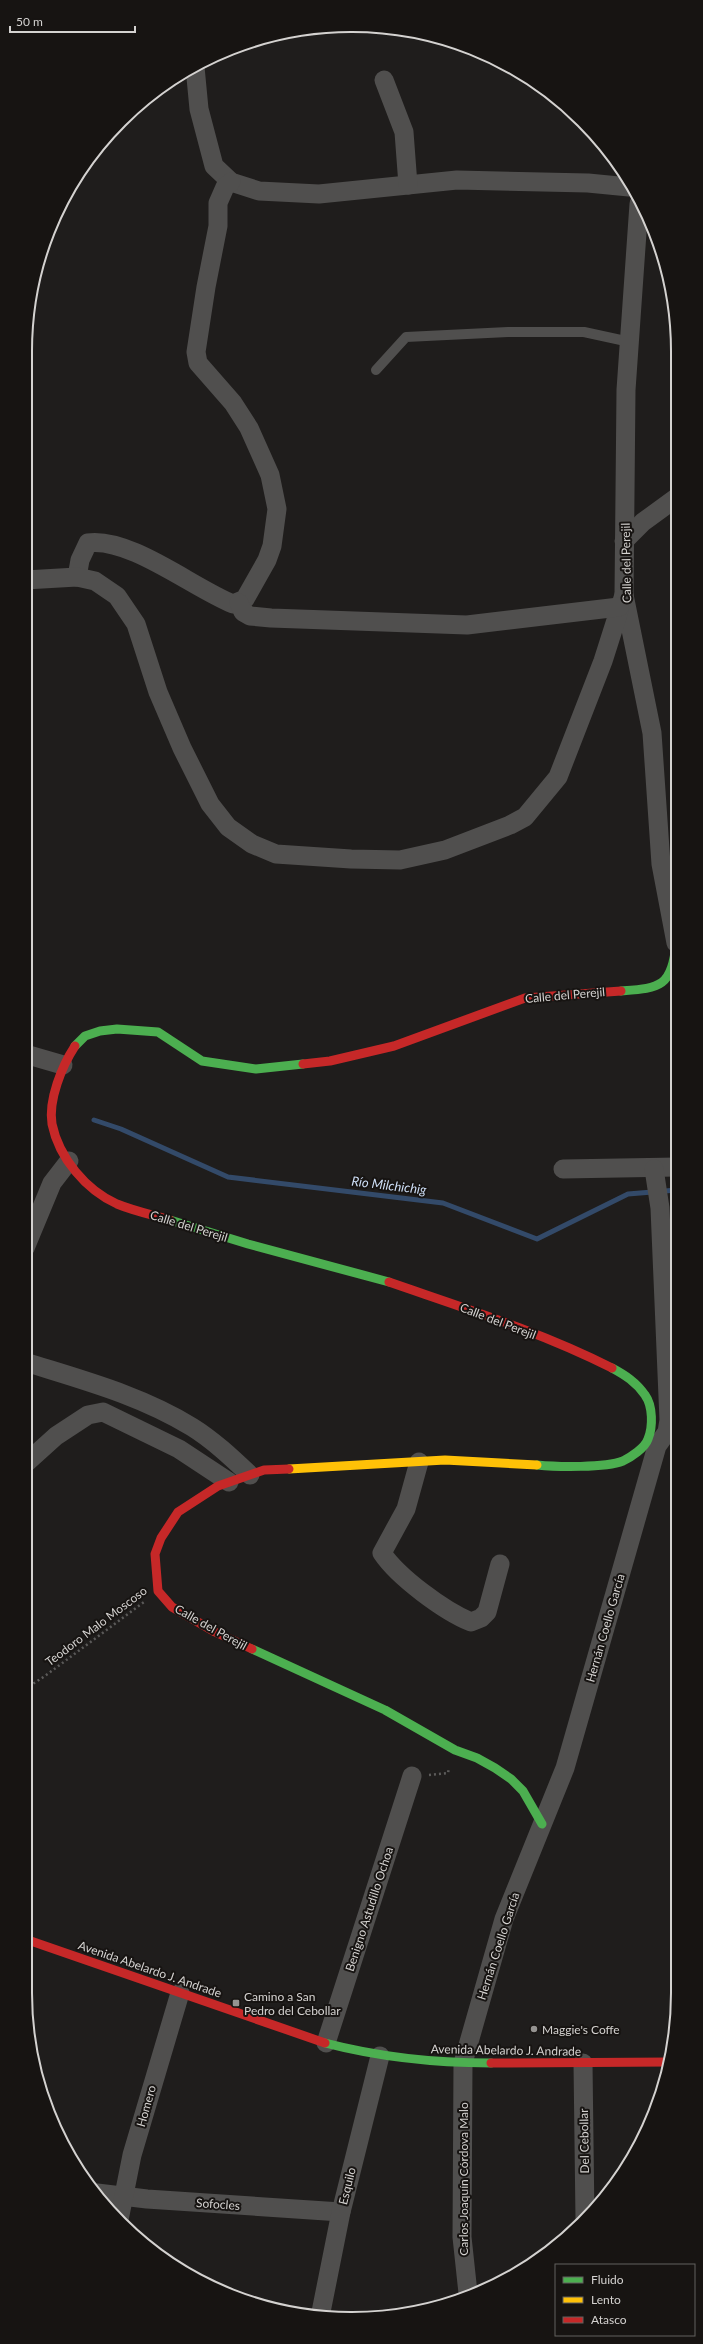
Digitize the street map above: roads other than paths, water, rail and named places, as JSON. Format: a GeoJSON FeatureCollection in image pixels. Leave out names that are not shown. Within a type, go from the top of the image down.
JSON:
{"type":"FeatureCollection","features":[{"type":"Feature","properties":{"kind":"street"},"geometry":{"type":"LineString","coordinates":[[196,73],[199,109],[214,166],[231,182],[259,190],[319,194],[457,180],[588,183],[625,187]]}},
{"type":"Feature","properties":{"kind":"street"},"geometry":{"type":"LineString","coordinates":[[384,80],[404,132],[408,185]]}},
{"type":"Feature","properties":{"kind":"street"},"geometry":{"type":"LineString","coordinates":[[77,577],[80,560],[88,543],[117,546],[151,560],[214,596],[233,604],[240,603],[245,599],[269,555],[277,509],[270,475],[249,428],[233,402],[198,363],[196,352],[206,287],[218,226],[218,203],[225,187],[231,182]]}},
{"type":"Feature","properties":{"kind":"street","name":"Calle del Perejil"},"geometry":{"type":"LineString","coordinates":[[639,211],[626,390],[624,541],[621,601],[652,733],[661,864],[671,917]]}},
{"type":"Feature","properties":{"kind":"street"},"geometry":{"type":"LineString","coordinates":[[624,541],[643,522],[671,502]]}},
{"type":"Feature","properties":{"kind":"street"},"geometry":{"type":"LineString","coordinates":[[32,580],[77,577],[95,581],[117,596],[136,624],[158,692],[182,748],[210,804],[228,827],[252,844],[276,854],[303,857],[400,860],[445,850],[510,826],[525,817],[558,778],[603,661],[621,601],[467,625],[250,616],[243,612],[240,603]]}},
{"type":"Feature","properties":{"kind":"street","name":"Calle del Perejil"},"geometry":{"type":"LineString","coordinates":[[653,1443],[652,1417],[646,1396],[628,1377],[586,1355],[476,1312],[381,1279],[248,1244],[117,1204],[95,1191],[79,1176],[61,1150],[52,1123],[54,1098],[63,1065],[76,1044],[85,1036],[117,1029],[158,1032],[174,1040],[202,1061],[226,1066],[256,1069],[330,1061],[394,1046],[524,998],[654,988],[663,982],[671,968]]}},
{"type":"Feature","properties":{"kind":"street"},"geometry":{"type":"LineString","coordinates":[[32,1056],[63,1065]]}},
{"type":"Feature","properties":{"kind":"street"},"geometry":{"type":"LineString","coordinates":[[32,1231],[52,1183],[69,1161]]}},
{"type":"Feature","properties":{"kind":"street"},"geometry":{"type":"LineString","coordinates":[[563,1169],[655,1175],[671,1169]]}},
{"type":"Feature","properties":{"kind":"street","name":"Hernán Coello García"},"geometry":{"type":"LineString","coordinates":[[463,2064],[504,1919],[565,1768],[653,1443],[667,1432],[669,1420],[660,1208],[655,1175]]}},
{"type":"Feature","properties":{"kind":"street"},"geometry":{"type":"LineString","coordinates":[[32,1364],[123,1392],[192,1426],[218,1445],[250,1475]]}},
{"type":"Feature","properties":{"kind":"street"},"geometry":{"type":"LineString","coordinates":[[32,1458],[56,1436],[88,1415],[103,1412],[179,1449],[229,1482],[264,1470],[445,1460],[548,1466],[608,1464],[622,1461],[653,1443]]}},
{"type":"Feature","properties":{"kind":"street"},"geometry":{"type":"LineString","coordinates":[[419,1462],[406,1509],[382,1553],[390,1566],[453,1615],[471,1622],[481,1618],[487,1612],[500,1564]]}},
{"type":"Feature","properties":{"kind":"street","name":"Calle del Perejil"},"geometry":{"type":"LineString","coordinates":[[229,1482],[218,1486],[178,1512],[161,1538],[155,1554],[155,1569],[158,1591],[172,1606],[215,1632],[385,1710],[455,1750],[477,1758],[495,1768],[511,1779],[523,1791],[542,1824]]}},
{"type":"Feature","properties":{"kind":"street","name":"Benigno Astudillo Ochoa"},"geometry":{"type":"LineString","coordinates":[[326,2043],[412,1776]]}},
{"type":"Feature","properties":{"kind":"street","name":"Avenida Abelardo J. Andrade"},"geometry":{"type":"LineString","coordinates":[[32,1940],[326,2043],[380,2056],[463,2064],[663,2062]]}},
{"type":"Feature","properties":{"kind":"street","name":"Homero"},"geometry":{"type":"LineString","coordinates":[[120,2212],[132,2155],[180,1993]]}},
{"type":"Feature","properties":{"kind":"street","name":"Esquilo"},"geometry":{"type":"LineString","coordinates":[[321,2310],[341,2212],[380,2056]]}},
{"type":"Feature","properties":{"kind":"street","name":"Del Cebollar"},"geometry":{"type":"LineString","coordinates":[[583,2063],[587,2208]]}},
{"type":"Feature","properties":{"kind":"street","name":"Carlos Joaquín Córdova Malo"},"geometry":{"type":"LineString","coordinates":[[463,2064],[462,2237],[468,2290]]}},
{"type":"Feature","properties":{"kind":"street","name":"Sofocles"},"geometry":{"type":"LineString","coordinates":[[104,2194],[123,2197],[341,2212]]}},
{"type":"Feature","properties":{"kind":"lane"},"geometry":{"type":"LineString","coordinates":[[376,370],[406,337],[508,332],[584,332],[630,342]]}},
{"type":"Feature","properties":{"kind":"waterway","name":"Río Milchichig"},"geometry":{"type":"LineString","coordinates":[[94,1120],[121,1129],[228,1177],[443,1203],[537,1239],[628,1194],[671,1190]]}},
{"type":"Feature","properties":{"kind":"place","name":"Camino a San Pedro del Cebollar"},"geometry":{"type":"Point","coordinates":[236,2003]}},
{"type":"Feature","properties":{"kind":"place","name":"Maggie's Coffe"},"geometry":{"type":"Point","coordinates":[534,2029]}}]}
